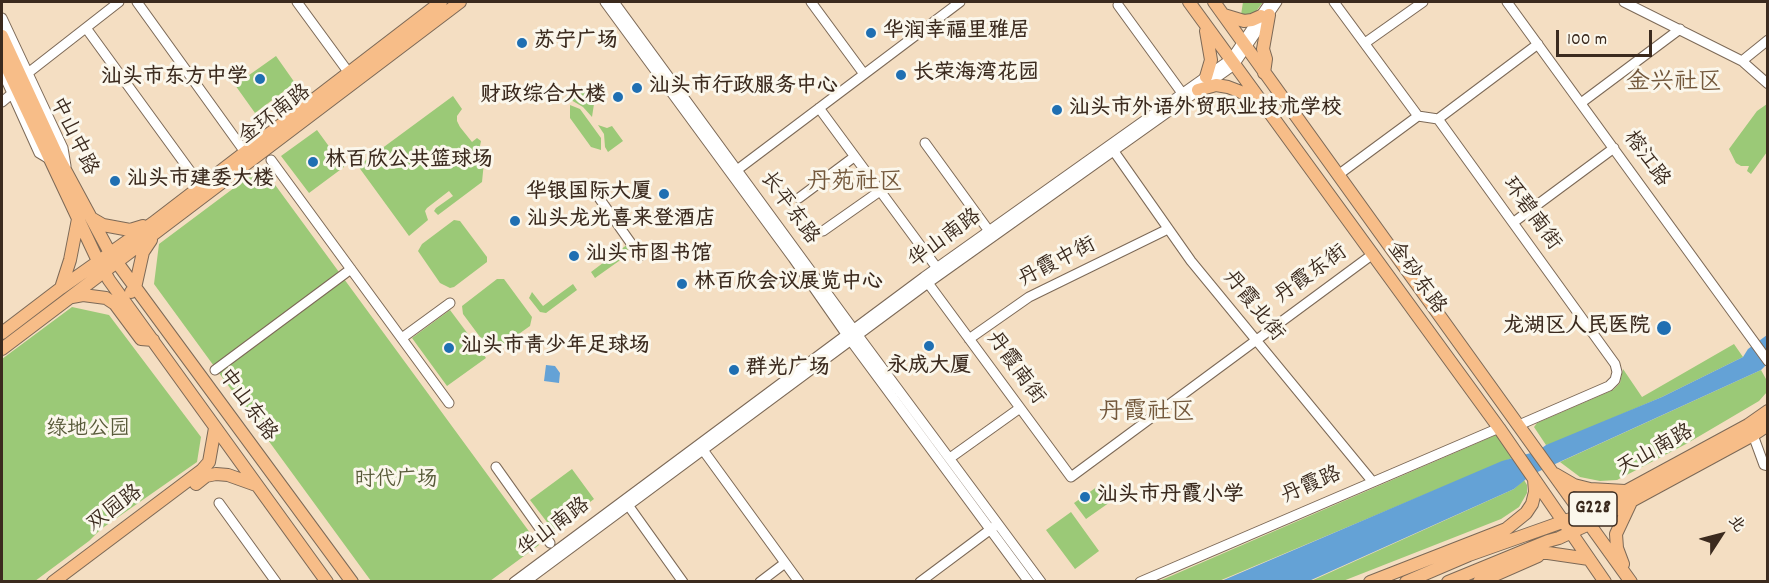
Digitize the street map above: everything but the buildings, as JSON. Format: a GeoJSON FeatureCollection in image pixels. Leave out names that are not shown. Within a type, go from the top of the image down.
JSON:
{"type":"FeatureCollection","features":[{"type":"Feature","properties":{"kind":"main road","name":"金环南路"},"geometry":{"type":"LineString","coordinates":[[156,226],[201,186],[441,2]]}},
{"type":"Feature","properties":{"kind":"main road","name":"金环南路"},"geometry":{"type":"LineString","coordinates":[[2,333],[64,293],[460,2]]}},
{"type":"Feature","properties":{"kind":"main road","name":"金砂东路"},"geometry":{"type":"LineString","coordinates":[[1189,2],[1516,451],[1605,582]]}},
{"type":"Feature","properties":{"kind":"main road","name":"金砂东路"},"geometry":{"type":"LineString","coordinates":[[1214,2],[1630,580]]}},
{"type":"Feature","properties":{"kind":"main road"},"geometry":{"type":"LineString","coordinates":[[1224,15],[1244,21],[1265,16],[1264,73]]}},
{"type":"Feature","properties":{"kind":"main road"},"geometry":{"type":"LineString","coordinates":[[1203,21],[1210,46],[1206,77]]}},
{"type":"Feature","properties":{"kind":"main road","name":"中山中路"},"geometry":{"type":"LineString","coordinates":[[2,36],[14,91],[67,170],[101,266]]}},
{"type":"Feature","properties":{"kind":"main road","name":"中山中路"},"geometry":{"type":"LineString","coordinates":[[7,62],[41,129],[49,159],[84,218],[113,257]]}},
{"type":"Feature","properties":{"kind":"main road"},"geometry":{"type":"LineString","coordinates":[[1198,90],[1216,85],[1228,87],[1255,99],[1267,109]]}},
{"type":"Feature","properties":{"kind":"main road"},"geometry":{"type":"LineString","coordinates":[[153,340],[141,339],[115,304],[106,298],[64,293],[70,260],[84,218],[103,225],[130,230],[156,226]]}},
{"type":"Feature","properties":{"kind":"main road"},"geometry":{"type":"LineString","coordinates":[[122,298],[135,288],[143,252],[156,226]]}},
{"type":"Feature","properties":{"kind":"main road","name":"中山东路"},"geometry":{"type":"LineString","coordinates":[[113,257],[352,582]]}},
{"type":"Feature","properties":{"kind":"main road","name":"中山东路"},"geometry":{"type":"LineString","coordinates":[[101,266],[327,582]]}},
{"type":"Feature","properties":{"kind":"main road","name":"金环南路"},"geometry":{"type":"LineString","coordinates":[[2,349],[64,293]]}},
{"type":"Feature","properties":{"kind":"main road","name":"天山南路"},"geometry":{"type":"LineString","coordinates":[[1448,582],[1571,533],[1586,520],[1748,425],[1767,411]]}},
{"type":"Feature","properties":{"kind":"main road","name":"天山南路"},"geometry":{"type":"LineString","coordinates":[[1628,496],[1753,435],[1767,425]]}},
{"type":"Feature","properties":{"kind":"main road"},"geometry":{"type":"LineString","coordinates":[[215,428],[209,462],[204,473],[228,475],[256,485]]}},
{"type":"Feature","properties":{"kind":"main road"},"geometry":{"type":"LineString","coordinates":[[1552,472],[1574,485],[1628,496],[1616,534],[1617,548],[1630,580]]}},
{"type":"Feature","properties":{"kind":"main road","name":"双园路"},"geometry":{"type":"LineString","coordinates":[[53,582],[204,473]]}},
{"type":"Feature","properties":{"kind":"main road","name":"双园路"},"geometry":{"type":"LineString","coordinates":[[65,582],[204,473]]}},
{"type":"Feature","properties":{"kind":"main road"},"geometry":{"type":"LineString","coordinates":[[1469,555],[1526,513],[1532,504],[1535,492],[1534,478]]}},
{"type":"Feature","properties":{"kind":"main road","name":"天山南路"},"geometry":{"type":"LineString","coordinates":[[1406,582],[1469,555],[1564,522],[1586,520]]}},
{"type":"Feature","properties":{"kind":"main road"},"geometry":{"type":"LineString","coordinates":[[1370,582],[1506,529]]}},
{"type":"Feature","properties":{"kind":"main road"},"geometry":{"type":"LineString","coordinates":[[1516,554],[1544,553],[1589,559]]}},
{"type":"Feature","properties":{"kind":"main road"},"geometry":{"type":"LineString","coordinates":[[1479,582],[1544,553]]}},
{"type":"Feature","properties":{"kind":"main road","name":"天山南路"},"geometry":{"type":"LineString","coordinates":[[1380,582],[1426,573]]}},
{"type":"Feature","properties":{"kind":"street"},"geometry":{"type":"LineString","coordinates":[[28,73],[119,2]]}},
{"type":"Feature","properties":{"kind":"street"},"geometry":{"type":"LineString","coordinates":[[137,2],[245,152]]}},
{"type":"Feature","properties":{"kind":"street"},"geometry":{"type":"LineString","coordinates":[[297,2],[348,73]]}},
{"type":"Feature","properties":{"kind":"street","name":"长平东路"},"geometry":{"type":"LineString","coordinates":[[605,2],[793,258],[950,459],[1029,582]]}},
{"type":"Feature","properties":{"kind":"street","name":"长平东路"},"geometry":{"type":"LineString","coordinates":[[614,2],[737,170],[852,335],[994,527],[1041,582]]}},
{"type":"Feature","properties":{"kind":"street"},"geometry":{"type":"LineString","coordinates":[[811,2],[864,74]]}},
{"type":"Feature","properties":{"kind":"street"},"geometry":{"type":"LineString","coordinates":[[737,170],[960,2]]}},
{"type":"Feature","properties":{"kind":"street","name":"华山南路"},"geometry":{"type":"LineString","coordinates":[[1265,16],[1270,2]]}},
{"type":"Feature","properties":{"kind":"street","name":"华山南路"},"geometry":{"type":"LineString","coordinates":[[514,582],[852,335],[1198,90],[1232,62],[1277,2]]}},
{"type":"Feature","properties":{"kind":"street"},"geometry":{"type":"LineString","coordinates":[[1334,2],[1418,116]]}},
{"type":"Feature","properties":{"kind":"street"},"geometry":{"type":"LineString","coordinates":[[1365,43],[1423,2]]}},
{"type":"Feature","properties":{"kind":"street","name":"榕江路"},"geometry":{"type":"LineString","coordinates":[[1507,2],[1767,361]]}},
{"type":"Feature","properties":{"kind":"street"},"geometry":{"type":"LineString","coordinates":[[1624,2],[1742,62],[1767,84]]}},
{"type":"Feature","properties":{"kind":"street"},"geometry":{"type":"LineString","coordinates":[[1118,5],[1182,93]]}},
{"type":"Feature","properties":{"kind":"street"},"geometry":{"type":"LineString","coordinates":[[2,18],[7,62],[28,73],[41,129]]}},
{"type":"Feature","properties":{"kind":"street"},"geometry":{"type":"LineString","coordinates":[[86,28],[201,186]]}},
{"type":"Feature","properties":{"kind":"street"},"geometry":{"type":"LineString","coordinates":[[1581,103],[1680,29]]}},
{"type":"Feature","properties":{"kind":"street"},"geometry":{"type":"LineString","coordinates":[[1742,62],[1767,40]]}},
{"type":"Feature","properties":{"kind":"street"},"geometry":{"type":"LineString","coordinates":[[1338,175],[1418,116],[1438,119],[1538,44]]}},
{"type":"Feature","properties":{"kind":"street","name":"华山南路"},"geometry":{"type":"LineString","coordinates":[[525,582],[703,450],[937,268],[1182,93],[1232,62]]}},
{"type":"Feature","properties":{"kind":"street"},"geometry":{"type":"LineString","coordinates":[[2,102],[14,91]]}},
{"type":"Feature","properties":{"kind":"street"},"geometry":{"type":"LineString","coordinates":[[819,108],[937,268]]}},
{"type":"Feature","properties":{"kind":"street","name":"环碧南街"},"geometry":{"type":"LineString","coordinates":[[1438,119],[1615,364],[1617,372],[1615,380],[1609,386],[1519,425]]}},
{"type":"Feature","properties":{"kind":"street"},"geometry":{"type":"LineString","coordinates":[[926,143],[989,231]]}},
{"type":"Feature","properties":{"kind":"street"},"geometry":{"type":"LineString","coordinates":[[1514,222],[1614,148]]}},
{"type":"Feature","properties":{"kind":"street","name":"丹霞北街"},"geometry":{"type":"LineString","coordinates":[[1113,150],[1191,261],[1372,481]]}},
{"type":"Feature","properties":{"kind":"street"},"geometry":{"type":"LineString","coordinates":[[799,198],[854,157]]}},
{"type":"Feature","properties":{"kind":"street"},"geometry":{"type":"LineString","coordinates":[[271,160],[449,403]]}},
{"type":"Feature","properties":{"kind":"street"},"geometry":{"type":"LineString","coordinates":[[823,231],[880,191]]}},
{"type":"Feature","properties":{"kind":"street"},"geometry":{"type":"LineString","coordinates":[[597,195],[640,255]]}},
{"type":"Feature","properties":{"kind":"street","name":"丹霞中街"},"geometry":{"type":"LineString","coordinates":[[969,339],[1029,297],[1168,229]]}},
{"type":"Feature","properties":{"kind":"street","name":"丹霞东街"},"geometry":{"type":"LineString","coordinates":[[1071,477],[1373,254]]}},
{"type":"Feature","properties":{"kind":"street"},"geometry":{"type":"LineString","coordinates":[[215,370],[351,269]]}},
{"type":"Feature","properties":{"kind":"street","name":"丹霞南街"},"geometry":{"type":"LineString","coordinates":[[928,283],[1071,477]]}},
{"type":"Feature","properties":{"kind":"street"},"geometry":{"type":"LineString","coordinates":[[402,338],[450,303]]}},
{"type":"Feature","properties":{"kind":"street"},"geometry":{"type":"LineString","coordinates":[[950,459],[1020,408]]}},
{"type":"Feature","properties":{"kind":"street","name":"丹霞路"},"geometry":{"type":"LineString","coordinates":[[1140,582],[1499,428]]}},
{"type":"Feature","properties":{"kind":"street"},"geometry":{"type":"LineString","coordinates":[[1753,435],[1764,465],[1767,466]]}},
{"type":"Feature","properties":{"kind":"street"},"geometry":{"type":"LineString","coordinates":[[703,450],[799,582]]}},
{"type":"Feature","properties":{"kind":"street"},"geometry":{"type":"LineString","coordinates":[[496,467],[550,543]]}},
{"type":"Feature","properties":{"kind":"street"},"geometry":{"type":"LineString","coordinates":[[219,503],[276,582]]}},
{"type":"Feature","properties":{"kind":"street"},"geometry":{"type":"LineString","coordinates":[[628,505],[683,582]]}},
{"type":"Feature","properties":{"kind":"street"},"geometry":{"type":"LineString","coordinates":[[920,582],[994,527]]}},
{"type":"Feature","properties":{"kind":"street"},"geometry":{"type":"LineString","coordinates":[[760,582],[785,563]]}},
{"type":"Feature","properties":{"kind":"green space"},"geometry":{"type":"Polygon","coordinates":[[[1243,2],[1263,2],[1254,14],[1241,15],[1243,2]]]}},
{"type":"Feature","properties":{"kind":"green space"},"geometry":{"type":"Polygon","coordinates":[[[276,56],[295,83],[255,113],[235,85],[276,56]]]}},
{"type":"Feature","properties":{"kind":"green space"},"geometry":{"type":"Polygon","coordinates":[[[584,90],[594,104],[592,117],[583,107],[571,100],[584,90]]]}},
{"type":"Feature","properties":{"kind":"green space"},"geometry":{"type":"Polygon","coordinates":[[[453,96],[462,109],[457,116],[460,127],[472,142],[477,138],[481,141],[480,146],[485,152],[482,182],[438,215],[434,211],[436,208],[453,196],[449,191],[427,208],[425,211],[428,220],[409,236],[358,166],[453,96]]]}},
{"type":"Feature","properties":{"kind":"green space"},"geometry":{"type":"Polygon","coordinates":[[[1767,104],[1767,152],[1751,174],[1747,171],[1749,166],[1736,163],[1729,149],[1757,111],[1767,104]]]}},
{"type":"Feature","properties":{"kind":"green space"},"geometry":{"type":"Polygon","coordinates":[[[570,105],[580,109],[601,138],[601,150],[591,147],[570,118],[570,105]]]}},
{"type":"Feature","properties":{"kind":"green space"},"geometry":{"type":"Polygon","coordinates":[[[598,125],[607,128],[612,126],[623,141],[608,152],[605,147],[604,134],[598,125]]]}},
{"type":"Feature","properties":{"kind":"green space","name":"林百欣公共篮球场"},"geometry":{"type":"Polygon","coordinates":[[[317,130],[344,167],[309,193],[281,156],[317,130]]]}},
{"type":"Feature","properties":{"kind":"green space","name":"时代广场"},"geometry":{"type":"Polygon","coordinates":[[[262,167],[539,545],[490,581],[371,581],[154,284],[159,244],[262,167]]]}},
{"type":"Feature","properties":{"kind":"green space"},"geometry":{"type":"Polygon","coordinates":[[[454,220],[460,221],[487,257],[487,262],[450,288],[440,283],[418,251],[422,244],[454,220]]]}},
{"type":"Feature","properties":{"kind":"green space"},"geometry":{"type":"Polygon","coordinates":[[[628,244],[626,256],[595,278],[591,272],[628,244]]]}},
{"type":"Feature","properties":{"kind":"green space"},"geometry":{"type":"Polygon","coordinates":[[[497,279],[504,279],[532,317],[530,326],[499,348],[486,345],[463,314],[462,306],[497,279]]]}},
{"type":"Feature","properties":{"kind":"green space"},"geometry":{"type":"Polygon","coordinates":[[[573,284],[577,290],[546,313],[540,312],[529,298],[532,292],[543,306],[573,284]]]}},
{"type":"Feature","properties":{"kind":"green space","name":"绿地公园"},"geometry":{"type":"Polygon","coordinates":[[[72,307],[109,315],[201,437],[197,462],[101,529],[89,541],[35,581],[2,581],[2,359],[72,307]]]}},
{"type":"Feature","properties":{"kind":"green space","name":"汕头市青少年足球场"},"geometry":{"type":"Polygon","coordinates":[[[450,310],[486,358],[447,386],[412,338],[450,310]]]}},
{"type":"Feature","properties":{"kind":"green space"},"geometry":{"type":"Polygon","coordinates":[[[1734,344],[1743,357],[1662,397],[1552,444],[1546,445],[1534,427],[1537,423],[1613,390],[1620,383],[1623,369],[1642,397],[1734,344]]]}},
{"type":"Feature","properties":{"kind":"green space"},"geometry":{"type":"Polygon","coordinates":[[[1761,370],[1766,379],[1767,392],[1759,401],[1686,444],[1617,480],[1600,481],[1580,477],[1560,462],[1761,370]]]}},
{"type":"Feature","properties":{"kind":"green space"},"geometry":{"type":"Polygon","coordinates":[[[1496,435],[1512,458],[1219,581],[1157,582],[1496,435]]]}},
{"type":"Feature","properties":{"kind":"green space"},"geometry":{"type":"Polygon","coordinates":[[[572,469],[594,499],[553,530],[530,500],[572,469]]]}},
{"type":"Feature","properties":{"kind":"green space"},"geometry":{"type":"Polygon","coordinates":[[[1524,480],[1527,493],[1519,507],[1501,519],[1343,581],[1309,582],[1514,489],[1524,480]]]}},
{"type":"Feature","properties":{"kind":"green space"},"geometry":{"type":"Polygon","coordinates":[[[1101,484],[1113,500],[1086,519],[1074,503],[1101,484]]]}},
{"type":"Feature","properties":{"kind":"green space"},"geometry":{"type":"Polygon","coordinates":[[[1071,512],[1099,551],[1075,569],[1046,530],[1071,512]]]}},
{"type":"Feature","properties":{"kind":"water"},"geometry":{"type":"Polygon","coordinates":[[[1767,335],[1767,364],[1761,370],[1531,475],[1514,489],[1309,581],[1219,582],[1502,461],[1538,451],[1546,445],[1662,397],[1743,357],[1748,349],[1767,335]]]}},
{"type":"Feature","properties":{"kind":"water"},"geometry":{"type":"Polygon","coordinates":[[[546,365],[555,366],[560,373],[559,383],[544,381],[546,365]]]}},
{"type":"Feature","properties":{"kind":"place","name":"华润幸福里雅居"},"geometry":{"type":"Point","coordinates":[871,33]}},
{"type":"Feature","properties":{"kind":"place","name":"苏宁广场"},"geometry":{"type":"Point","coordinates":[522,43]}},
{"type":"Feature","properties":{"kind":"place","name":"长荣海湾花园"},"geometry":{"type":"Point","coordinates":[901,75]}},
{"type":"Feature","properties":{"kind":"place","name":"汕头市东方中学"},"geometry":{"type":"Point","coordinates":[260,79]}},
{"type":"Feature","properties":{"kind":"place","name":"汕头市行政服务中心"},"geometry":{"type":"Point","coordinates":[637,88]}},
{"type":"Feature","properties":{"kind":"place","name":"财政综合大楼"},"geometry":{"type":"Point","coordinates":[618,97]}},
{"type":"Feature","properties":{"kind":"place","name":"汕头市外语外贸职业技术学校"},"geometry":{"type":"Point","coordinates":[1057,110]}},
{"type":"Feature","properties":{"kind":"place","name":"林百欣公共篮球场"},"geometry":{"type":"Point","coordinates":[313,162]}},
{"type":"Feature","properties":{"kind":"place","name":"汕头市建委大楼"},"geometry":{"type":"Point","coordinates":[115,181]}},
{"type":"Feature","properties":{"kind":"place","name":"华银国际大厦"},"geometry":{"type":"Point","coordinates":[664,194]}},
{"type":"Feature","properties":{"kind":"place","name":"汕头龙光喜来登酒店"},"geometry":{"type":"Point","coordinates":[515,221]}},
{"type":"Feature","properties":{"kind":"place","name":"汕头市图书馆"},"geometry":{"type":"Point","coordinates":[574,256]}},
{"type":"Feature","properties":{"kind":"place","name":"林百欣会议展览中心"},"geometry":{"type":"Point","coordinates":[682,284]}},
{"type":"Feature","properties":{"kind":"place","name":"龙湖区人民医院"},"geometry":{"type":"Point","coordinates":[1664,328]}},
{"type":"Feature","properties":{"kind":"place","name":"永成大厦"},"geometry":{"type":"Point","coordinates":[929,346]}},
{"type":"Feature","properties":{"kind":"place","name":"汕头市青少年足球场"},"geometry":{"type":"Point","coordinates":[449,348]}},
{"type":"Feature","properties":{"kind":"place","name":"群光广场"},"geometry":{"type":"Point","coordinates":[734,370]}},
{"type":"Feature","properties":{"kind":"place","name":"汕头市丹霞小学"},"geometry":{"type":"Point","coordinates":[1085,497]}},
{"type":"Feature","properties":{"kind":"district","name":"金兴社区"},"geometry":{"type":"Point","coordinates":[1674,85]}},
{"type":"Feature","properties":{"kind":"district","name":"丹苑社区"},"geometry":{"type":"Point","coordinates":[855,185]}},
{"type":"Feature","properties":{"kind":"district","name":"丹霞社区"},"geometry":{"type":"Point","coordinates":[1147,415]}}]}
